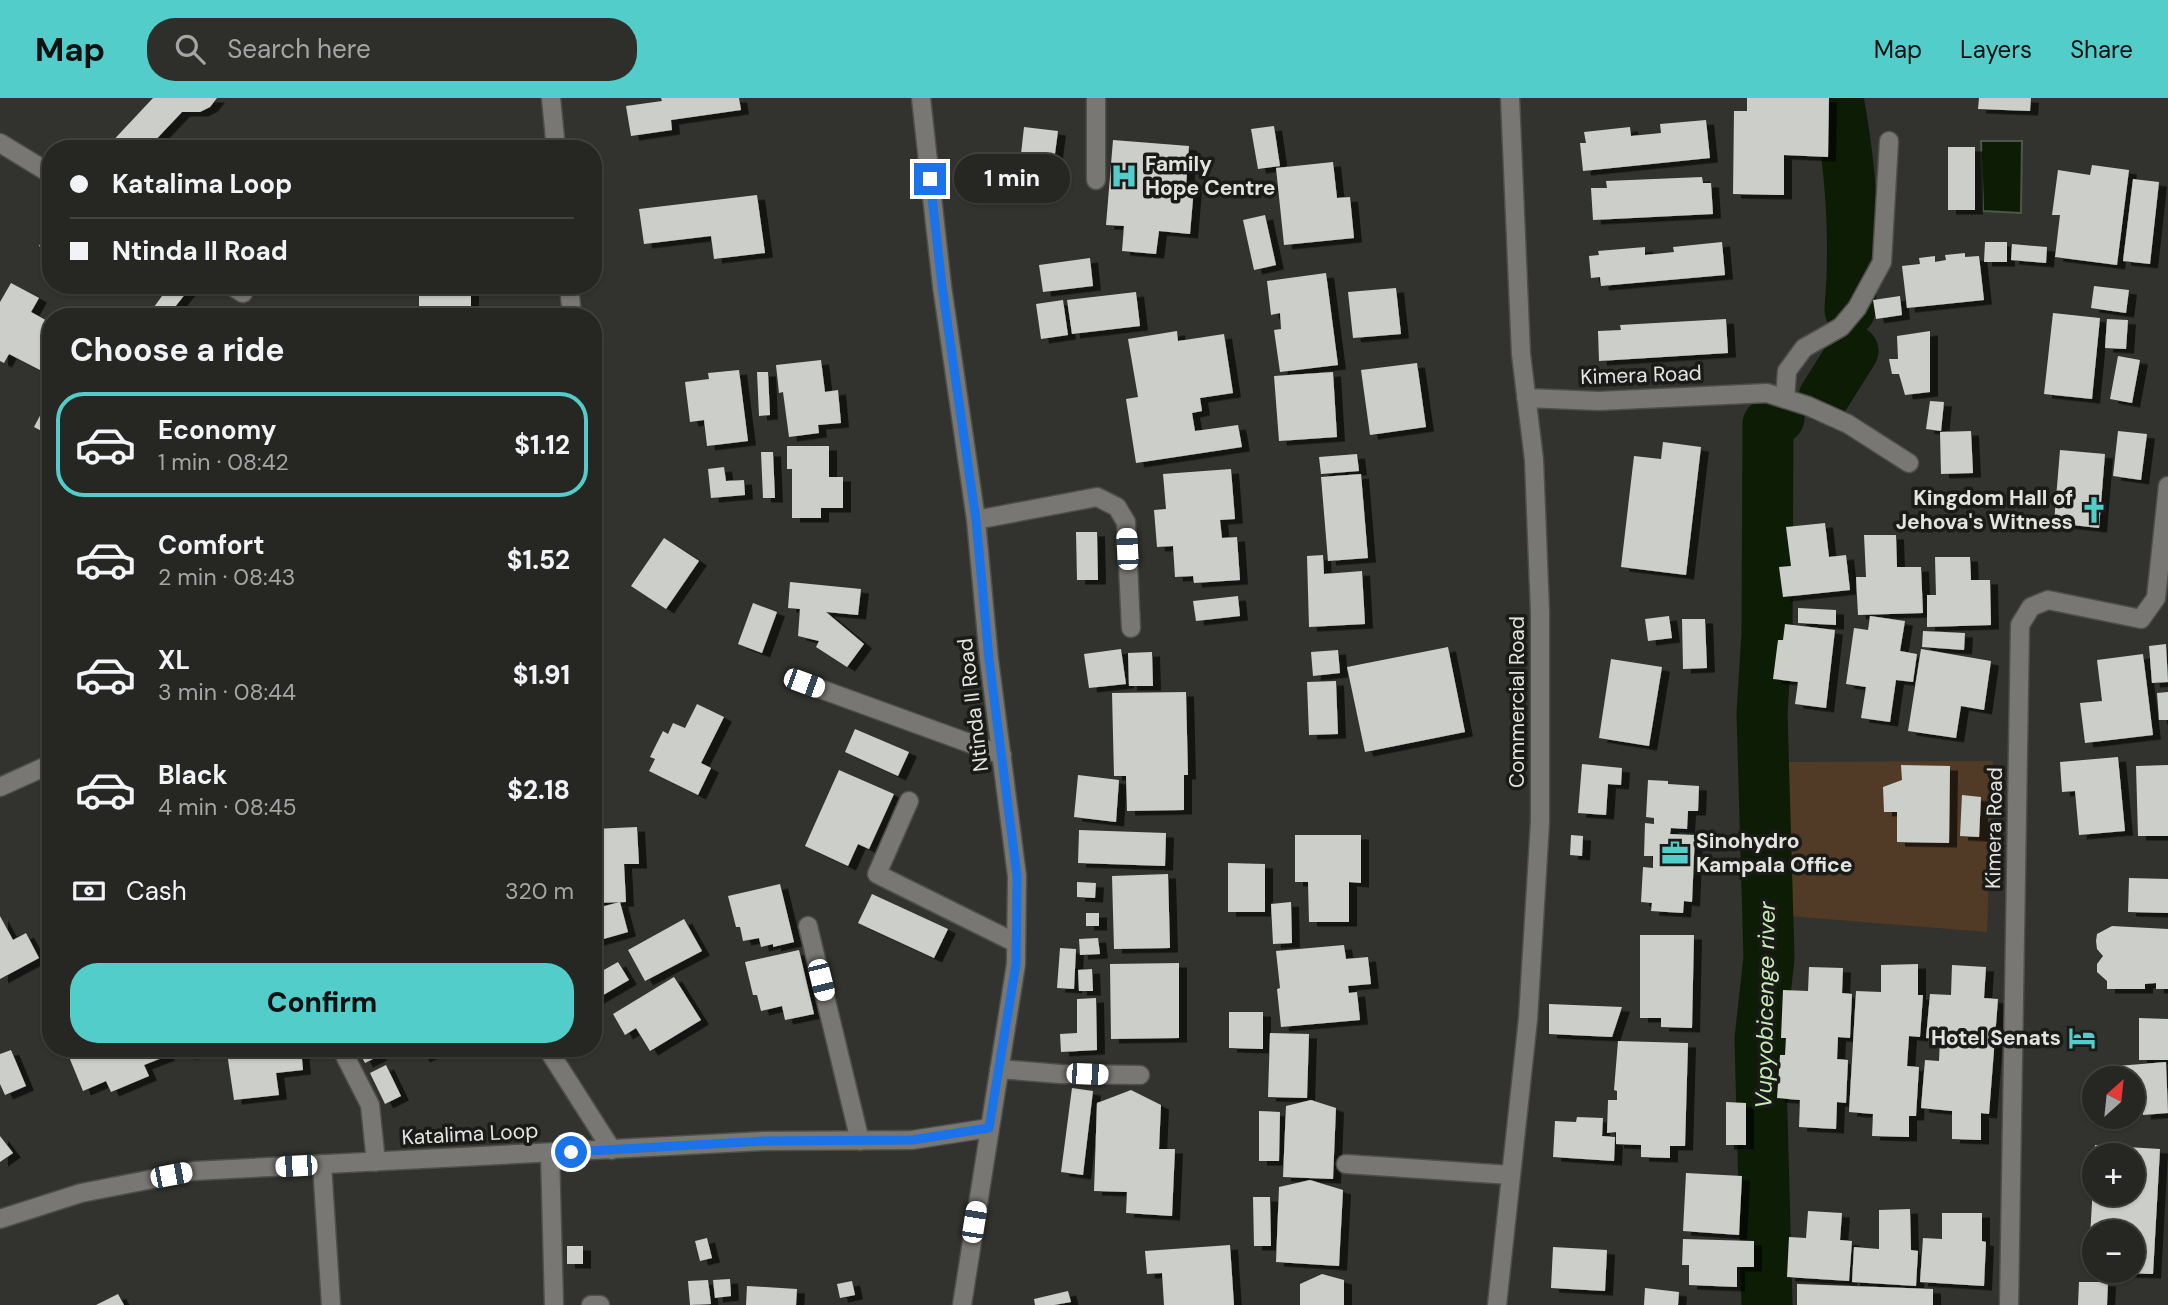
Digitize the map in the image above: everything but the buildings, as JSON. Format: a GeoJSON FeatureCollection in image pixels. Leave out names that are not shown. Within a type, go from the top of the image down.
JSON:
{"type":"FeatureCollection","features":[{"type":"Feature","properties":{"kind":"street"},"geometry":{"type":"LineString","coordinates":[[551,98],[555,140]]}},
{"type":"Feature","properties":{"kind":"street","name":"Ntinda II Road"},"geometry":{"type":"LineString","coordinates":[[921,98],[942,286],[976,520],[989,659],[1017,876],[1016,964],[962,1305]]}},
{"type":"Feature","properties":{"kind":"street"},"geometry":{"type":"LineString","coordinates":[[1096,98],[1096,180]]}},
{"type":"Feature","properties":{"kind":"street","name":"Commercial Road"},"geometry":{"type":"LineString","coordinates":[[1497,1305],[1528,1019],[1540,822],[1540,612],[1534,460],[1521,354],[1510,98]]}},
{"type":"Feature","properties":{"kind":"street"},"geometry":{"type":"LineString","coordinates":[[1785,399],[1787,371],[1804,348],[1841,327],[1857,308],[1882,262],[1889,141]]}},
{"type":"Feature","properties":{"kind":"street"},"geometry":{"type":"LineString","coordinates":[[0,143],[42,169]]}},
{"type":"Feature","properties":{"kind":"street","name":"Kimera Road"},"geometry":{"type":"LineString","coordinates":[[1526,398],[1600,401],[1767,393],[1808,406],[1848,424],[1909,463]]}},
{"type":"Feature","properties":{"kind":"street","name":"Kimera Road"},"geometry":{"type":"LineString","coordinates":[[2008,1305],[2020,625],[2031,607],[2048,600],[2141,619],[2156,598],[2168,486]]}},
{"type":"Feature","properties":{"kind":"street"},"geometry":{"type":"LineString","coordinates":[[976,520],[1097,497],[1117,507],[1126,522],[1131,628]]}},
{"type":"Feature","properties":{"kind":"street"},"geometry":{"type":"LineString","coordinates":[[804,683],[1002,755]]}},
{"type":"Feature","properties":{"kind":"street"},"geometry":{"type":"LineString","coordinates":[[0,787],[42,768]]}},
{"type":"Feature","properties":{"kind":"street"},"geometry":{"type":"LineString","coordinates":[[909,801],[877,874],[1016,943]]}},
{"type":"Feature","properties":{"kind":"street"},"geometry":{"type":"LineString","coordinates":[[808,926],[860,1140]]}},
{"type":"Feature","properties":{"kind":"street"},"geometry":{"type":"LineString","coordinates":[[346,1057],[370,1105],[376,1162]]}},
{"type":"Feature","properties":{"kind":"street"},"geometry":{"type":"LineString","coordinates":[[553,1057],[612,1150]]}},
{"type":"Feature","properties":{"kind":"street"},"geometry":{"type":"LineString","coordinates":[[999,1069],[1140,1076]]}},
{"type":"Feature","properties":{"kind":"street","name":"Katalima Loop"},"geometry":{"type":"LineString","coordinates":[[0,1219],[81,1194],[194,1171],[765,1141],[912,1140],[989,1128]]}},
{"type":"Feature","properties":{"kind":"street"},"geometry":{"type":"LineString","coordinates":[[550,1153],[554,1305]]}},
{"type":"Feature","properties":{"kind":"street"},"geometry":{"type":"LineString","coordinates":[[322,1164],[331,1305]]}},
{"type":"Feature","properties":{"kind":"street"},"geometry":{"type":"LineString","coordinates":[[1346,1164],[1511,1175]]}},
{"type":"Feature","properties":{"kind":"street"},"geometry":{"type":"LineString","coordinates":[[591,1305],[600,1305]]}},
{"type":"Feature","properties":{"kind":"shaded area"},"geometry":{"type":"Polygon","coordinates":[[[1981,141],[2022,141],[2021,213],[1983,211],[1981,141]]]}},
{"type":"Feature","properties":{"kind":"shaded area"},"geometry":{"type":"Polygon","coordinates":[[[1993,761],[1987,932],[1789,916],[1785,762],[1993,761]]]}},
{"type":"Feature","properties":{"kind":"waterway","name":"Vupyobicenge river"},"geometry":{"type":"LineString","coordinates":[[1838,98],[1851,204],[1850,310]]}},
{"type":"Feature","properties":{"kind":"waterway","name":"Vupyobicenge river"},"geometry":{"type":"LineString","coordinates":[[1824,397],[1853,351]]}},
{"type":"Feature","properties":{"kind":"waterway","name":"Vupyobicenge river"},"geometry":{"type":"LineString","coordinates":[[1767,1305],[1760,1039],[1769,958],[1762,713],[1767,634],[1768,424],[1779,418]]}},
{"type":"Feature","properties":{"kind":"place","name":"Family Hope Centre"},"geometry":{"type":"Point","coordinates":[1124,176]}},
{"type":"Feature","properties":{"kind":"place","name":"Kingdom Hall of Jehova's Witness"},"geometry":{"type":"Point","coordinates":[2094,510]}},
{"type":"Feature","properties":{"kind":"place","name":"Sinohydro Kampala Office"},"geometry":{"type":"Point","coordinates":[1675,853]}},
{"type":"Feature","properties":{"kind":"place","name":"Hotel Senats"},"geometry":{"type":"Point","coordinates":[2082,1038]}},
{"type":"Feature","properties":{"kind":"route"},"geometry":{"type":"LineString","coordinates":[[571,1152],[765,1141],[912,1140],[989,1128],[1016,964],[1017,876],[989,659],[976,520],[942,286],[930,179]]}}]}
